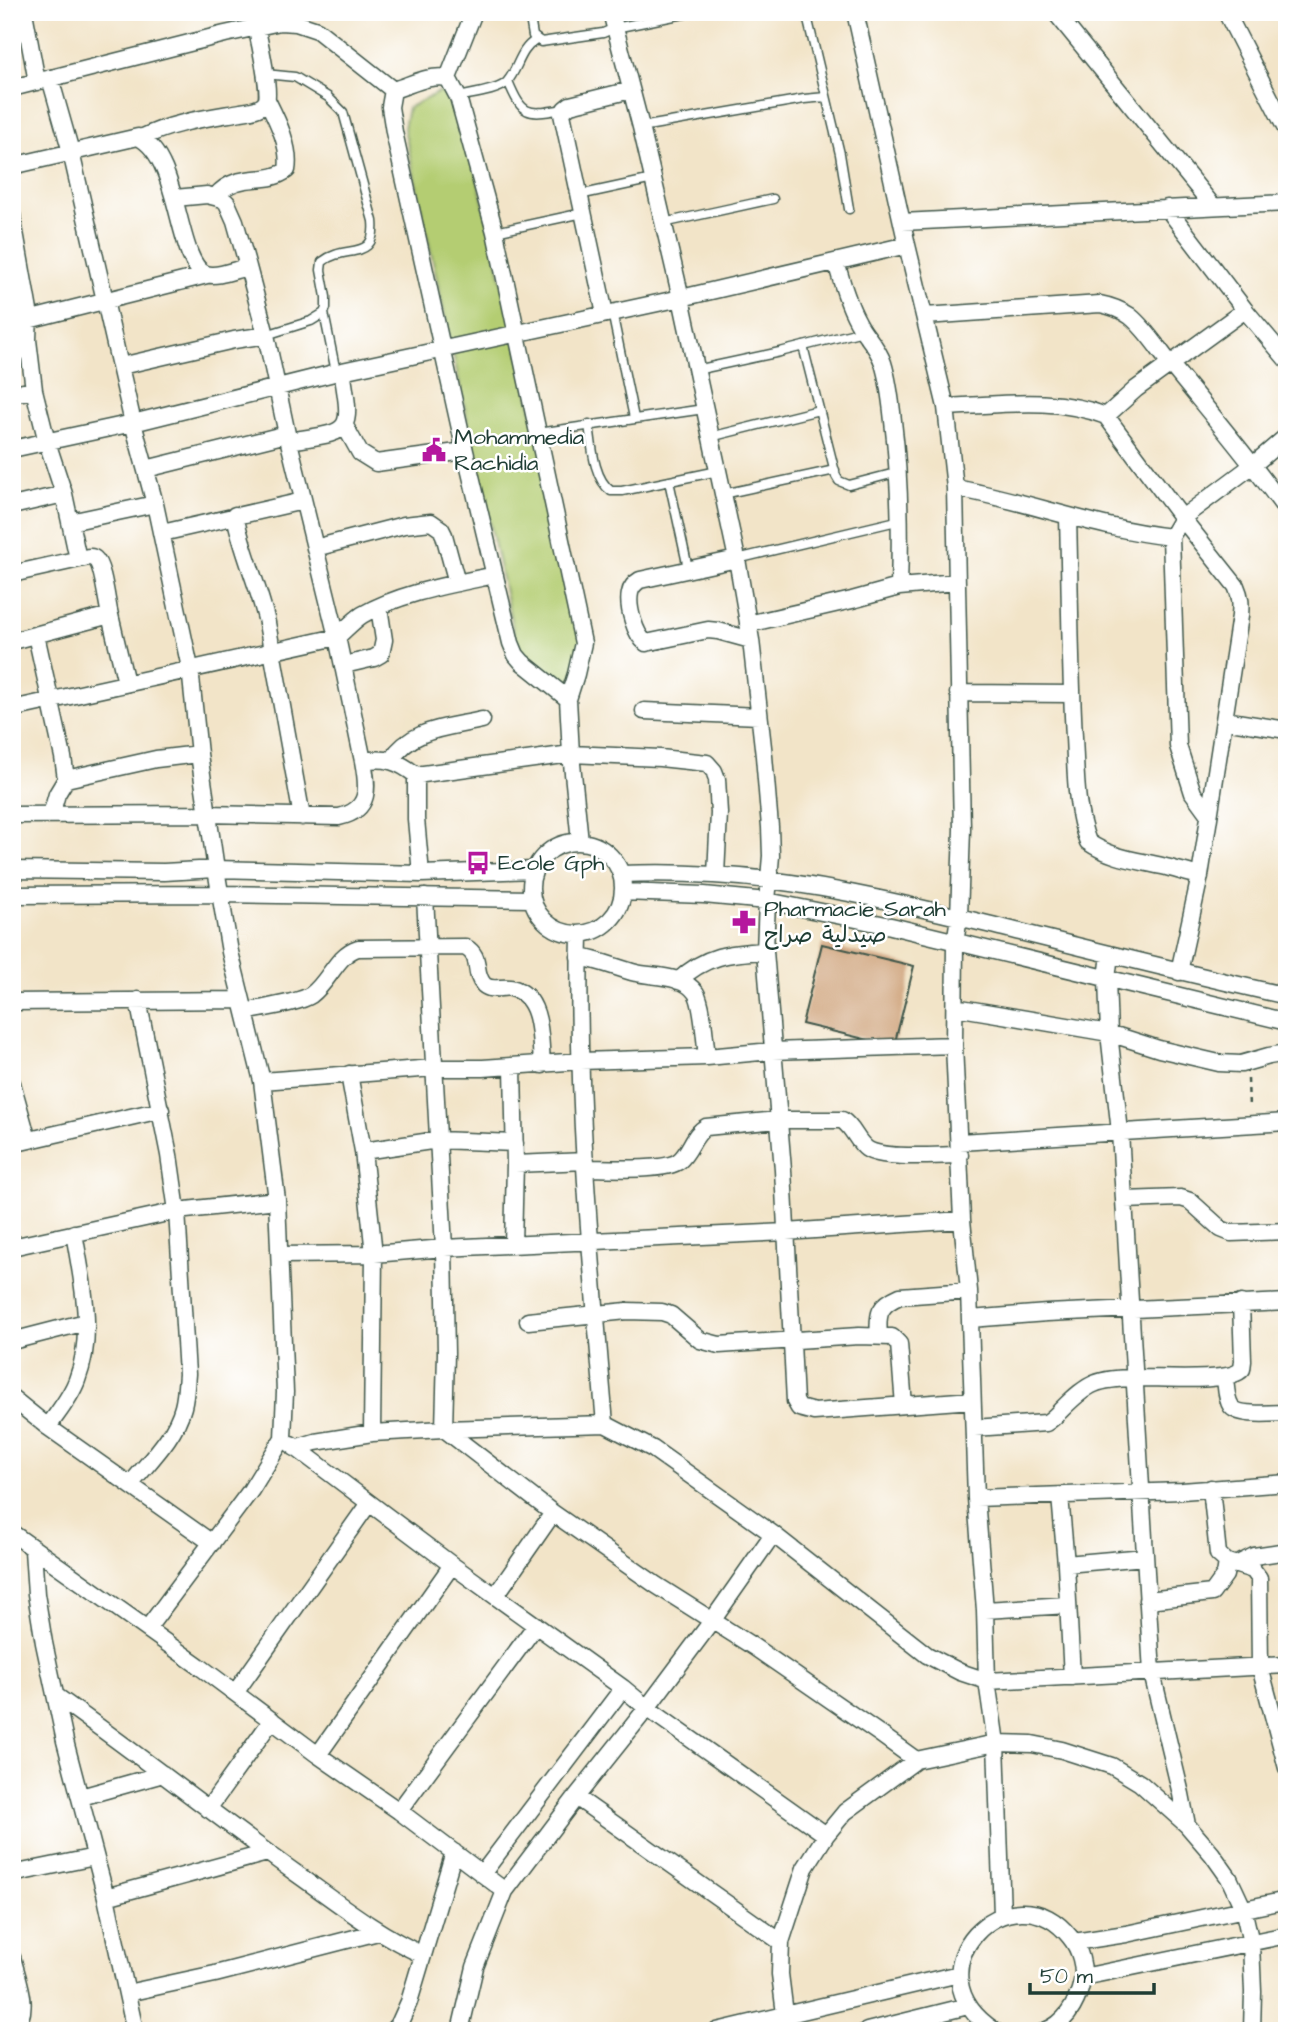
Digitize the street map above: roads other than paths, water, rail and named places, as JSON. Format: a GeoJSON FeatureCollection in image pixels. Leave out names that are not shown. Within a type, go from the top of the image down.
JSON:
{"type":"FeatureCollection","features":[{"type":"Feature","properties":{"kind":"street"},"geometry":{"type":"LineString","coordinates":[[24,12],[43,80],[71,152],[133,423],[162,533],[190,668],[207,814],[230,952],[262,1081],[277,1200],[289,1443],[147,1629]]}},
{"type":"Feature","properties":{"kind":"street"},"geometry":{"type":"LineString","coordinates":[[474,12],[449,78],[458,97],[495,232],[583,643],[568,698],[580,841]]}},
{"type":"Feature","properties":{"kind":"street"},"geometry":{"type":"LineString","coordinates":[[855,12],[946,407],[955,488],[962,829],[959,917],[955,943],[954,1045],[962,1220],[970,1291],[976,1498],[985,1610],[987,1681],[996,1743],[1002,1915]]}},
{"type":"Feature","properties":{"kind":"street"},"geometry":{"type":"LineString","coordinates":[[1055,12],[1212,205]]}},
{"type":"Feature","properties":{"kind":"street"},"geometry":{"type":"LineString","coordinates":[[1226,12],[1287,131]]}},
{"type":"Feature","properties":{"kind":"street"},"geometry":{"type":"LineString","coordinates":[[613,20],[681,298],[737,559],[749,632],[770,827],[771,856],[766,901],[765,951],[786,1232],[795,1401],[799,1408],[814,1412],[972,1400]]}},
{"type":"Feature","properties":{"kind":"street"},"geometry":{"type":"LineString","coordinates":[[12,88],[280,22],[308,26],[326,36],[393,90]]}},
{"type":"Feature","properties":{"kind":"street"},"geometry":{"type":"LineString","coordinates":[[216,196],[231,184],[277,175],[287,170],[285,145],[275,114],[267,100],[256,26]]}},
{"type":"Feature","properties":{"kind":"street"},"geometry":{"type":"LineString","coordinates":[[393,90],[435,77],[449,78]]}},
{"type":"Feature","properties":{"kind":"street"},"geometry":{"type":"LineString","coordinates":[[393,90],[390,107],[394,132],[466,451],[516,655],[528,668],[568,698]]}},
{"type":"Feature","properties":{"kind":"street"},"geometry":{"type":"LineString","coordinates":[[609,313],[583,213],[562,114],[570,105],[631,90]]}},
{"type":"Feature","properties":{"kind":"street"},"geometry":{"type":"LineString","coordinates":[[141,138],[157,130],[201,118],[258,108],[267,100]]}},
{"type":"Feature","properties":{"kind":"street"},"geometry":{"type":"LineString","coordinates":[[12,166],[133,137],[141,138],[150,145],[159,159],[175,198],[190,256],[200,271],[207,275]]}},
{"type":"Feature","properties":{"kind":"street"},"geometry":{"type":"LineString","coordinates":[[12,815],[207,814],[339,817],[357,810],[366,794],[368,782],[344,665],[288,438],[267,335],[231,209],[223,199],[216,196],[175,198]]}},
{"type":"Feature","properties":{"kind":"street"},"geometry":{"type":"LineString","coordinates":[[902,222],[1287,202]]}},
{"type":"Feature","properties":{"kind":"street"},"geometry":{"type":"LineString","coordinates":[[1167,208],[1287,360]]}},
{"type":"Feature","properties":{"kind":"street"},"geometry":{"type":"LineString","coordinates":[[12,215],[29,311],[20,322]]}},
{"type":"Feature","properties":{"kind":"street"},"geometry":{"type":"LineString","coordinates":[[12,449],[133,423],[277,386],[443,348],[681,298],[907,245]]}},
{"type":"Feature","properties":{"kind":"street"},"geometry":{"type":"LineString","coordinates":[[836,262],[846,294],[863,331],[877,346],[888,382],[899,472],[899,587]]}},
{"type":"Feature","properties":{"kind":"street"},"geometry":{"type":"LineString","coordinates":[[20,322],[248,267]]}},
{"type":"Feature","properties":{"kind":"street"},"geometry":{"type":"LineString","coordinates":[[925,316],[1100,304],[1128,315],[1144,330],[1253,464],[1287,511]]}},
{"type":"Feature","properties":{"kind":"street"},"geometry":{"type":"LineString","coordinates":[[1106,416],[1136,389],[1245,310]]}},
{"type":"Feature","properties":{"kind":"street"},"geometry":{"type":"LineString","coordinates":[[20,322],[28,340],[34,390],[64,494],[78,559]]}},
{"type":"Feature","properties":{"kind":"street"},"geometry":{"type":"LineString","coordinates":[[121,366],[267,335]]}},
{"type":"Feature","properties":{"kind":"street"},"geometry":{"type":"LineString","coordinates":[[146,469],[288,438],[335,433],[345,426],[347,420],[347,402],[339,372]]}},
{"type":"Feature","properties":{"kind":"street"},"geometry":{"type":"LineString","coordinates":[[12,394],[34,390]]}},
{"type":"Feature","properties":{"kind":"street"},"geometry":{"type":"LineString","coordinates":[[946,407],[1060,404],[1106,416],[1229,577],[1239,594],[1240,616],[1200,876],[1179,972]]}},
{"type":"Feature","properties":{"kind":"street"},"geometry":{"type":"LineString","coordinates":[[345,426],[360,453],[376,463],[466,451]]}},
{"type":"Feature","properties":{"kind":"street"},"geometry":{"type":"LineString","coordinates":[[1209,815],[1194,793],[1178,746],[1171,537],[1182,518],[1287,436]]}},
{"type":"Feature","properties":{"kind":"street"},"geometry":{"type":"LineString","coordinates":[[955,488],[989,494],[1128,531],[1171,537]]}},
{"type":"Feature","properties":{"kind":"street"},"geometry":{"type":"LineString","coordinates":[[12,506],[64,494]]}},
{"type":"Feature","properties":{"kind":"street"},"geometry":{"type":"LineString","coordinates":[[162,533],[303,501]]}},
{"type":"Feature","properties":{"kind":"street"},"geometry":{"type":"LineString","coordinates":[[70,522],[155,504]]}},
{"type":"Feature","properties":{"kind":"street"},"geometry":{"type":"LineString","coordinates":[[235,515],[239,537],[262,601],[302,817]]}},
{"type":"Feature","properties":{"kind":"street"},"geometry":{"type":"LineString","coordinates":[[1068,517],[1071,694],[1077,796],[1088,842],[1131,860],[1200,876]]}},
{"type":"Feature","properties":{"kind":"street"},"geometry":{"type":"LineString","coordinates":[[315,548],[431,522],[441,529],[444,536],[457,583]]}},
{"type":"Feature","properties":{"kind":"street"},"geometry":{"type":"LineString","coordinates":[[12,574],[89,557],[97,561],[126,683]]}},
{"type":"Feature","properties":{"kind":"street"},"geometry":{"type":"LineString","coordinates":[[737,559],[649,576],[635,584],[629,597],[635,627],[641,639],[646,643],[708,630],[749,632],[899,587],[957,582]]}},
{"type":"Feature","properties":{"kind":"street"},"geometry":{"type":"LineString","coordinates":[[12,709],[337,637],[360,616],[379,607],[457,583],[495,575]]}},
{"type":"Feature","properties":{"kind":"street"},"geometry":{"type":"LineString","coordinates":[[344,665],[374,659],[381,654],[384,640],[379,607]]}},
{"type":"Feature","properties":{"kind":"street"},"geometry":{"type":"LineString","coordinates":[[12,641],[110,615]]}},
{"type":"Feature","properties":{"kind":"street"},"geometry":{"type":"LineString","coordinates":[[36,635],[66,779],[57,794],[51,815]]}},
{"type":"Feature","properties":{"kind":"street"},"geometry":{"type":"LineString","coordinates":[[958,693],[1071,694]]}},
{"type":"Feature","properties":{"kind":"street"},"geometry":{"type":"LineString","coordinates":[[643,710],[759,716]]}},
{"type":"Feature","properties":{"kind":"street"},"geometry":{"type":"LineString","coordinates":[[391,761],[400,747],[420,734],[482,720]]}},
{"type":"Feature","properties":{"kind":"street"},"geometry":{"type":"LineString","coordinates":[[1224,720],[1287,730]]}},
{"type":"Feature","properties":{"kind":"street"},"geometry":{"type":"LineString","coordinates":[[66,779],[156,759],[199,754]]}},
{"type":"Feature","properties":{"kind":"street"},"geometry":{"type":"LineString","coordinates":[[363,761],[382,758],[401,764],[416,775],[571,754],[706,763],[714,771],[718,787],[716,875]]}},
{"type":"Feature","properties":{"kind":"street"},"geometry":{"type":"LineString","coordinates":[[416,775],[416,819],[421,874]]}},
{"type":"Feature","properties":{"kind":"street"},"geometry":{"type":"LineString","coordinates":[[580,841],[594,844],[606,851],[615,861],[621,874],[623,892],[620,905],[604,925],[580,934],[554,929],[544,921],[536,911],[531,890],[534,870],[541,858],[552,848],[566,842],[580,841]]}},
{"type":"Feature","properties":{"kind":"street"},"geometry":{"type":"LineString","coordinates":[[12,870],[164,873],[216,869],[421,874],[534,870]]}},
{"type":"Feature","properties":{"kind":"street"},"geometry":{"type":"LineString","coordinates":[[621,874],[716,875],[846,892],[1179,972],[1286,991]]}},
{"type":"Feature","properties":{"kind":"street"},"geometry":{"type":"LineString","coordinates":[[623,892],[766,901],[891,926],[1287,1022]]}},
{"type":"Feature","properties":{"kind":"street"},"geometry":{"type":"LineString","coordinates":[[12,895],[220,894],[531,899]]}},
{"type":"Feature","properties":{"kind":"street"},"geometry":{"type":"LineString","coordinates":[[425,897],[444,1248],[446,1353],[443,1429]]}},
{"type":"Feature","properties":{"kind":"street"},"geometry":{"type":"LineString","coordinates":[[580,934],[581,1061],[586,1165],[605,1424]]}},
{"type":"Feature","properties":{"kind":"street"},"geometry":{"type":"LineString","coordinates":[[12,1002],[138,1000],[244,1006],[276,1004],[309,997],[348,951],[373,946],[465,947],[475,955],[481,980],[485,985],[489,988],[510,988],[527,996],[532,1003],[537,1017],[542,1065]]}},
{"type":"Feature","properties":{"kind":"street"},"geometry":{"type":"LineString","coordinates":[[678,981],[689,970],[710,959],[737,952],[765,951]]}},
{"type":"Feature","properties":{"kind":"street"},"geometry":{"type":"LineString","coordinates":[[1110,954],[1107,979],[1110,1033],[1120,1132],[1132,1310],[1152,1673],[1187,1825]]}},
{"type":"Feature","properties":{"kind":"street"},"geometry":{"type":"LineString","coordinates":[[579,957],[637,973],[658,975],[678,981],[695,991],[700,1002],[707,1057]]}},
{"type":"Feature","properties":{"kind":"street"},"geometry":{"type":"LineString","coordinates":[[130,1485],[169,1437],[186,1398],[187,1374],[177,1212],[161,1110],[138,1000]]}},
{"type":"Feature","properties":{"kind":"street"},"geometry":{"type":"LineString","coordinates":[[955,1007],[1110,1033],[1177,1054],[1219,1062],[1241,1064],[1287,1053]]}},
{"type":"Feature","properties":{"kind":"street"},"geometry":{"type":"LineString","coordinates":[[262,1081],[435,1068],[954,1045]]}},
{"type":"Feature","properties":{"kind":"street"},"geometry":{"type":"LineString","coordinates":[[513,1066],[513,1245]]}},
{"type":"Feature","properties":{"kind":"street"},"geometry":{"type":"LineString","coordinates":[[349,1074],[363,1151],[373,1254],[372,1433]]}},
{"type":"Feature","properties":{"kind":"street"},"geometry":{"type":"LineString","coordinates":[[12,1083],[20,1142],[161,1110]]}},
{"type":"Feature","properties":{"kind":"street"},"geometry":{"type":"LineString","coordinates":[[515,1164],[654,1168],[668,1166],[683,1157],[698,1133],[706,1127],[778,1120],[842,1120],[854,1131],[866,1149],[880,1154],[1120,1132],[1287,1122]]}},
{"type":"Feature","properties":{"kind":"street"},"geometry":{"type":"LineString","coordinates":[[363,1151],[438,1140],[515,1143]]}},
{"type":"Feature","properties":{"kind":"street"},"geometry":{"type":"LineString","coordinates":[[1124,1200],[1181,1198],[1190,1201],[1221,1229],[1231,1233],[1287,1231]]}},
{"type":"Feature","properties":{"kind":"street"},"geometry":{"type":"LineString","coordinates":[[12,1247],[177,1212],[277,1200]]}},
{"type":"Feature","properties":{"kind":"street"},"geometry":{"type":"LineString","coordinates":[[280,1255],[373,1254],[962,1220]]}},
{"type":"Feature","properties":{"kind":"street"},"geometry":{"type":"LineString","coordinates":[[48,1427],[77,1381],[83,1359],[86,1322],[74,1233]]}},
{"type":"Feature","properties":{"kind":"street"},"geometry":{"type":"LineString","coordinates":[[879,1336],[880,1313],[890,1300],[900,1296],[970,1291]]}},
{"type":"Feature","properties":{"kind":"street"},"geometry":{"type":"LineString","coordinates":[[970,1319],[1287,1302]]}},
{"type":"Feature","properties":{"kind":"street"},"geometry":{"type":"LineString","coordinates":[[974,1428],[1046,1423],[1092,1383],[1135,1378],[1225,1378],[1239,1373],[1242,1369],[1241,1303]]}},
{"type":"Feature","properties":{"kind":"street"},"geometry":{"type":"LineString","coordinates":[[528,1321],[627,1311],[662,1312],[671,1315],[700,1340],[719,1345],[892,1337],[899,1344],[904,1405]]}},
{"type":"Feature","properties":{"kind":"street"},"geometry":{"type":"LineString","coordinates":[[12,1341],[86,1322]]}},
{"type":"Feature","properties":{"kind":"street"},"geometry":{"type":"LineString","coordinates":[[1225,1378],[1230,1405],[1234,1409],[1244,1413],[1287,1413]]}},
{"type":"Feature","properties":{"kind":"street"},"geometry":{"type":"LineString","coordinates":[[12,1398],[48,1427],[212,1543]]}},
{"type":"Feature","properties":{"kind":"street"},"geometry":{"type":"LineString","coordinates":[[289,1443],[315,1442],[372,1433],[605,1424],[653,1449],[773,1534],[927,1655],[960,1672],[987,1681],[1287,1665]]}},
{"type":"Feature","properties":{"kind":"street"},"geometry":{"type":"LineString","coordinates":[[443,1429],[553,1513],[799,1677],[916,1760]]}},
{"type":"Feature","properties":{"kind":"street"},"geometry":{"type":"LineString","coordinates":[[289,1443],[648,1708],[826,1835]]}},
{"type":"Feature","properties":{"kind":"street"},"geometry":{"type":"LineString","coordinates":[[976,1498],[1182,1491],[1287,1483]]}},
{"type":"Feature","properties":{"kind":"street"},"geometry":{"type":"LineString","coordinates":[[1211,1488],[1218,1554],[1232,1564],[1253,1570],[1259,1578],[1260,1667],[1285,1751],[1287,1768]]}},
{"type":"Feature","properties":{"kind":"street"},"geometry":{"type":"LineString","coordinates":[[1060,1496],[1072,1676]]}},
{"type":"Feature","properties":{"kind":"street"},"geometry":{"type":"LineString","coordinates":[[235,1693],[369,1503]]}},
{"type":"Feature","properties":{"kind":"street"},"geometry":{"type":"LineString","coordinates":[[496,1595],[553,1513]]}},
{"type":"Feature","properties":{"kind":"street"},"geometry":{"type":"LineString","coordinates":[[12,1533],[505,1891]]}},
{"type":"Feature","properties":{"kind":"street"},"geometry":{"type":"LineString","coordinates":[[460,2031],[475,1967],[505,1891],[648,1708],[773,1534]]}},
{"type":"Feature","properties":{"kind":"street"},"geometry":{"type":"LineString","coordinates":[[33,1550],[40,1616],[55,1696],[106,1897],[135,2031]]}},
{"type":"Feature","properties":{"kind":"street"},"geometry":{"type":"LineString","coordinates":[[1147,1600],[1212,1592],[1232,1564],[1254,1556],[1287,1552]]}},
{"type":"Feature","properties":{"kind":"street"},"geometry":{"type":"LineString","coordinates":[[1066,1564],[1145,1557]]}},
{"type":"Feature","properties":{"kind":"street"},"geometry":{"type":"LineString","coordinates":[[318,1755],[452,1564]]}},
{"type":"Feature","properties":{"kind":"street"},"geometry":{"type":"LineString","coordinates":[[985,1610],[1068,1605]]}},
{"type":"Feature","properties":{"kind":"street"},"geometry":{"type":"LineString","coordinates":[[398,1811],[536,1625]]}},
{"type":"Feature","properties":{"kind":"street"},"geometry":{"type":"LineString","coordinates":[[482,1874],[623,1688]]}},
{"type":"Feature","properties":{"kind":"street"},"geometry":{"type":"LineString","coordinates":[[55,1696],[378,1932],[423,1955]]}},
{"type":"Feature","properties":{"kind":"street"},"geometry":{"type":"LineString","coordinates":[[208,1809],[272,1720]]}},
{"type":"Feature","properties":{"kind":"street"},"geometry":{"type":"LineString","coordinates":[[785,2014],[780,1975],[781,1941],[806,1867],[826,1835],[845,1812],[916,1760],[996,1743],[1032,1744],[1062,1750],[1112,1766],[1140,1783],[1187,1825],[1212,1854],[1243,1908],[1251,1943],[1252,2031]]}},
{"type":"Feature","properties":{"kind":"street"},"geometry":{"type":"LineString","coordinates":[[81,1797],[163,1774]]}},
{"type":"Feature","properties":{"kind":"street"},"geometry":{"type":"LineString","coordinates":[[576,1797],[781,1941]]}},
{"type":"Feature","properties":{"kind":"street"},"geometry":{"type":"LineString","coordinates":[[392,2031],[400,2022],[409,2002],[454,1852]]}},
{"type":"Feature","properties":{"kind":"street"},"geometry":{"type":"LineString","coordinates":[[106,1897],[267,1853]]}},
{"type":"Feature","properties":{"kind":"street"},"geometry":{"type":"LineString","coordinates":[[12,1874],[95,1857]]}},
{"type":"Feature","properties":{"kind":"street"},"geometry":{"type":"LineString","coordinates":[[1074,1942],[1188,1922],[1287,1900]]}},
{"type":"Feature","properties":{"kind":"street"},"geometry":{"type":"LineString","coordinates":[[995,2031],[980,2021],[968,2006],[961,1991],[959,1974],[962,1955],[971,1938],[985,1924],[1002,1915],[1018,1912],[1051,1919],[1064,1929],[1074,1942],[1081,1959],[1083,1977],[1079,1997],[1068,2015],[1045,2031]]}},
{"type":"Feature","properties":{"kind":"street"},"geometry":{"type":"LineString","coordinates":[[127,1993],[215,1974],[378,1932]]}},
{"type":"Feature","properties":{"kind":"street"},"geometry":{"type":"LineString","coordinates":[[1083,1977],[1287,1935]]}},
{"type":"Feature","properties":{"kind":"street"},"geometry":{"type":"LineString","coordinates":[[12,1957],[24,2009],[22,2018],[13,2031]]}},
{"type":"Feature","properties":{"kind":"street"},"geometry":{"type":"LineString","coordinates":[[717,2031],[959,1974]]}},
{"type":"Feature","properties":{"kind":"street"},"geometry":{"type":"LineString","coordinates":[[867,2031],[968,2006]]}},
{"type":"Feature","properties":{"kind":"lane"},"geometry":{"type":"LineString","coordinates":[[529,12],[531,33],[541,43],[603,33],[613,20],[694,12]]}},
{"type":"Feature","properties":{"kind":"lane"},"geometry":{"type":"LineString","coordinates":[[806,12],[840,154],[849,209]]}},
{"type":"Feature","properties":{"kind":"lane"},"geometry":{"type":"LineString","coordinates":[[458,97],[496,88],[508,81],[525,49],[536,40]]}},
{"type":"Feature","properties":{"kind":"lane"},"geometry":{"type":"LineString","coordinates":[[265,74],[295,78],[328,97],[343,112],[369,209],[374,236],[372,242],[366,247],[332,255],[322,262],[326,297],[324,313],[339,372]]}},
{"type":"Feature","properties":{"kind":"lane"},"geometry":{"type":"LineString","coordinates":[[508,81],[518,104],[526,111],[538,113],[565,109]]}},
{"type":"Feature","properties":{"kind":"lane"},"geometry":{"type":"LineString","coordinates":[[641,127],[826,97]]}},
{"type":"Feature","properties":{"kind":"lane"},"geometry":{"type":"LineString","coordinates":[[579,195],[653,179]]}},
{"type":"Feature","properties":{"kind":"lane"},"geometry":{"type":"LineString","coordinates":[[663,223],[773,199]]}},
{"type":"Feature","properties":{"kind":"lane"},"geometry":{"type":"LineString","coordinates":[[495,232],[583,213]]}},
{"type":"Feature","properties":{"kind":"lane"},"geometry":{"type":"LineString","coordinates":[[267,335],[311,321],[324,313]]}},
{"type":"Feature","properties":{"kind":"lane"},"geometry":{"type":"LineString","coordinates":[[609,313],[634,418]]}},
{"type":"Feature","properties":{"kind":"lane"},"geometry":{"type":"LineString","coordinates":[[696,370],[863,331]]}},
{"type":"Feature","properties":{"kind":"lane"},"geometry":{"type":"LineString","coordinates":[[803,346],[839,481],[849,485],[899,472]]}},
{"type":"Feature","properties":{"kind":"lane"},"geometry":{"type":"LineString","coordinates":[[538,433],[704,409]]}},
{"type":"Feature","properties":{"kind":"lane"},"geometry":{"type":"LineString","coordinates":[[710,437],[819,410]]}},
{"type":"Feature","properties":{"kind":"lane"},"geometry":{"type":"LineString","coordinates":[[589,424],[594,459],[607,489],[616,492],[718,471]]}},
{"type":"Feature","properties":{"kind":"lane"},"geometry":{"type":"LineString","coordinates":[[723,494],[835,470]]}},
{"type":"Feature","properties":{"kind":"lane"},"geometry":{"type":"LineString","coordinates":[[669,481],[688,568]]}},
{"type":"Feature","properties":{"kind":"lane"},"geometry":{"type":"LineString","coordinates":[[737,559],[901,520]]}},
{"type":"Feature","properties":{"kind":"place","name":"Mohammedia Rachidia"},"geometry":{"type":"Point","coordinates":[434,450]}},
{"type":"Feature","properties":{"kind":"place","name":"Ecole Gph"},"geometry":{"type":"Point","coordinates":[478,863]}},
{"type":"Feature","properties":{"kind":"place","name":"Pharmacie Sarah صيدلية صراح"},"geometry":{"type":"Point","coordinates":[744,922]}}]}
